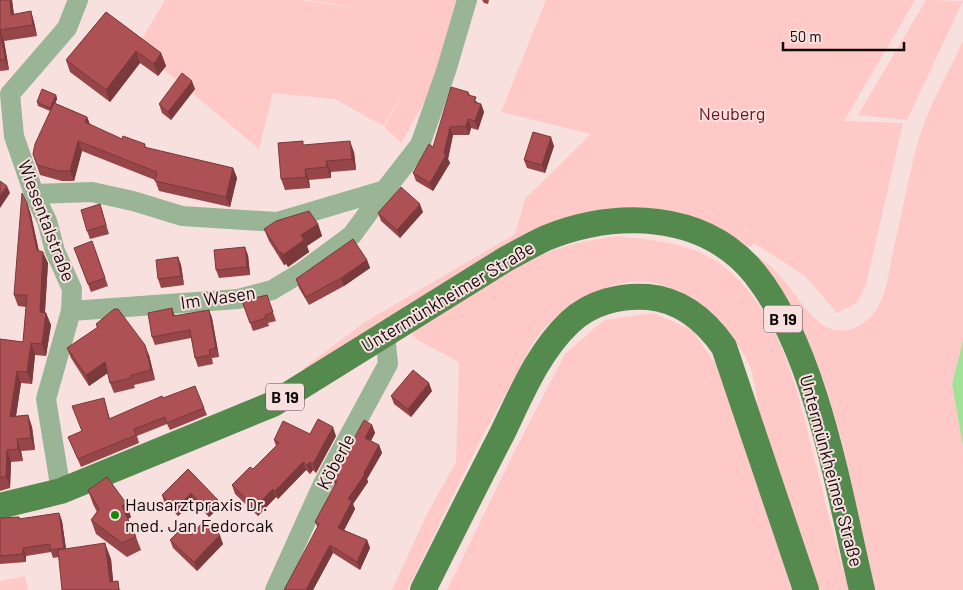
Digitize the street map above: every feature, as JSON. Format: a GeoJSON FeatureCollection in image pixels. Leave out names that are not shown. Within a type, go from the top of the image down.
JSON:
{"type":"FeatureCollection","features":[{"type":"Feature","properties":{"kind":"main road","name":"Untermünkheimer Straße"},"geometry":{"type":"LineString","coordinates":[[0,506],[61,492],[273,404],[506,259],[546,238],[608,222],[635,219],[664,221],[711,238],[736,254],[755,274],[784,320],[805,370],[822,424],[862,590]]}},
{"type":"Feature","properties":{"kind":"main road"},"geometry":{"type":"LineString","coordinates":[[423,590],[539,360],[572,320],[588,309],[612,300],[633,296],[655,298],[688,311],[713,332],[724,348],[806,590]]}},
{"type":"Feature","properties":{"kind":"street","name":"Wiesentalstraße"},"geometry":{"type":"LineString","coordinates":[[61,492],[46,399],[71,311],[72,289],[54,251],[48,221],[7,140],[5,94],[67,28],[78,0]]}},
{"type":"Feature","properties":{"kind":"street","name":"Im Wasen"},"geometry":{"type":"LineString","coordinates":[[71,311],[238,299],[272,290],[302,272],[352,235],[420,145],[446,70],[467,0]]}},
{"type":"Feature","properties":{"kind":"street"},"geometry":{"type":"LineString","coordinates":[[34,194],[92,192],[133,201],[182,216],[276,222],[385,190]]}},
{"type":"Feature","properties":{"kind":"street","name":"Köberle"},"geometry":{"type":"LineString","coordinates":[[275,590],[322,486],[388,364],[385,334]]}},
{"type":"Feature","properties":{"kind":"green space"},"geometry":{"type":"Polygon","coordinates":[[[165,0],[301,0],[410,16],[308,0],[457,0],[430,92],[401,143],[384,127],[416,73],[383,126],[335,99],[273,93],[259,149],[137,47],[165,0]]]}},
{"type":"Feature","properties":{"kind":"green space","name":"Neuberg"},"geometry":{"type":"Polygon","coordinates":[[[546,0],[915,0],[844,121],[903,123],[866,285],[857,303],[837,313],[805,276],[754,243],[750,247],[712,225],[632,209],[301,373],[305,367],[365,322],[515,234],[525,199],[591,134],[501,112],[546,0]]]}},
{"type":"Feature","properties":{"kind":"green space"},"geometry":{"type":"Polygon","coordinates":[[[926,0],[963,1],[907,120],[858,115],[926,0]]]}},
{"type":"Feature","properties":{"kind":"green space"},"geometry":{"type":"Polygon","coordinates":[[[963,41],[963,340],[952,384],[963,447],[963,590],[875,590],[842,443],[820,370],[806,336],[785,297],[746,251],[772,267],[811,314],[821,323],[831,329],[845,330],[864,323],[878,307],[886,287],[920,135],[963,41]]]}},
{"type":"Feature","properties":{"kind":"green space"},"geometry":{"type":"Polygon","coordinates":[[[619,236],[666,242],[689,248],[711,258],[736,277],[756,300],[772,327],[785,356],[795,387],[849,590],[816,590],[772,461],[760,418],[750,366],[732,336],[705,307],[682,293],[651,283],[634,282],[599,290],[583,298],[554,319],[537,337],[483,436],[407,590],[392,590],[426,516],[456,462],[459,362],[419,341],[411,334],[490,282],[531,260],[574,244],[619,236]]]}},
{"type":"Feature","properties":{"kind":"green space"},"geometry":{"type":"Polygon","coordinates":[[[653,313],[692,330],[720,370],[792,590],[447,590],[515,450],[565,354],[604,320],[653,313]]]}},
{"type":"Feature","properties":{"kind":"green space"},"geometry":{"type":"Polygon","coordinates":[[[25,576],[28,590],[0,590],[0,581],[25,576]]]}},
{"type":"Feature","properties":{"kind":"shaded area"},"geometry":{"type":"Polygon","coordinates":[[[963,340],[963,447],[952,384],[963,340]]]}},
{"type":"Feature","properties":{"kind":"building"},"geometry":{"type":"Polygon","coordinates":[[[0,0],[10,0],[11,15],[31,11],[33,25],[0,30],[0,0]]]}},
{"type":"Feature","properties":{"kind":"building"},"geometry":{"type":"Polygon","coordinates":[[[106,12],[161,53],[154,64],[136,51],[106,90],[66,60],[106,12]]]}},
{"type":"Feature","properties":{"kind":"building"},"geometry":{"type":"Polygon","coordinates":[[[0,31],[5,59],[0,60],[0,31]]]}},
{"type":"Feature","properties":{"kind":"building"},"geometry":{"type":"Polygon","coordinates":[[[182,73],[192,81],[168,112],[159,104],[182,73]]]}},
{"type":"Feature","properties":{"kind":"building"},"geometry":{"type":"Polygon","coordinates":[[[451,87],[468,92],[468,95],[476,97],[474,102],[481,104],[475,121],[468,119],[466,126],[450,127],[444,153],[446,155],[430,183],[413,173],[429,144],[433,147],[451,87]]]}},
{"type":"Feature","properties":{"kind":"building"},"geometry":{"type":"Polygon","coordinates":[[[42,89],[56,95],[50,108],[37,102],[42,89]]]}},
{"type":"Feature","properties":{"kind":"building"},"geometry":{"type":"Polygon","coordinates":[[[54,103],[87,117],[85,122],[122,139],[123,136],[145,144],[144,147],[233,168],[226,197],[155,181],[157,172],[78,141],[70,171],[59,171],[37,165],[33,154],[35,144],[54,103]]]}},
{"type":"Feature","properties":{"kind":"building"},"geometry":{"type":"Polygon","coordinates":[[[533,132],[551,137],[542,165],[524,160],[533,132]]]}},
{"type":"Feature","properties":{"kind":"building"},"geometry":{"type":"Polygon","coordinates":[[[303,141],[303,145],[350,141],[352,159],[326,161],[327,167],[305,169],[306,177],[281,179],[278,143],[303,141]]]}},
{"type":"Feature","properties":{"kind":"building"},"geometry":{"type":"Polygon","coordinates":[[[0,181],[7,186],[0,196],[0,181]]]}},
{"type":"Feature","properties":{"kind":"building"},"geometry":{"type":"Polygon","coordinates":[[[401,187],[420,204],[397,230],[378,213],[401,187]]]}},
{"type":"Feature","properties":{"kind":"building"},"geometry":{"type":"Polygon","coordinates":[[[22,193],[27,203],[37,250],[43,252],[40,312],[46,313],[42,344],[31,343],[27,372],[17,371],[10,417],[28,415],[31,438],[17,439],[18,449],[7,450],[6,476],[0,478],[0,339],[23,342],[27,295],[14,295],[22,193]]]}},
{"type":"Feature","properties":{"kind":"building"},"geometry":{"type":"Polygon","coordinates":[[[100,204],[106,225],[87,231],[81,210],[100,204]]]}},
{"type":"Feature","properties":{"kind":"building"},"geometry":{"type":"Polygon","coordinates":[[[309,211],[318,224],[301,235],[304,240],[283,255],[264,229],[276,221],[309,211]]]}},
{"type":"Feature","properties":{"kind":"building"},"geometry":{"type":"Polygon","coordinates":[[[353,239],[367,260],[341,278],[306,297],[296,279],[353,239]]]}},
{"type":"Feature","properties":{"kind":"building"},"geometry":{"type":"Polygon","coordinates":[[[92,241],[105,278],[88,284],[74,248],[92,241]]]}},
{"type":"Feature","properties":{"kind":"building"},"geometry":{"type":"Polygon","coordinates":[[[245,247],[247,267],[216,270],[214,250],[245,247]]]}},
{"type":"Feature","properties":{"kind":"building"},"geometry":{"type":"Polygon","coordinates":[[[178,257],[181,276],[158,279],[156,260],[178,257]]]}},
{"type":"Feature","properties":{"kind":"building"},"geometry":{"type":"Polygon","coordinates":[[[267,295],[273,312],[265,315],[266,318],[250,323],[242,301],[267,295]]]}},
{"type":"Feature","properties":{"kind":"building"},"geometry":{"type":"Polygon","coordinates":[[[172,308],[173,316],[209,310],[216,348],[209,350],[210,355],[195,358],[190,330],[152,337],[148,313],[172,308]]]}},
{"type":"Feature","properties":{"kind":"building"},"geometry":{"type":"Polygon","coordinates":[[[114,309],[118,309],[145,345],[151,370],[131,375],[131,378],[110,383],[105,362],[86,375],[67,348],[98,327],[96,324],[114,309]]]}},
{"type":"Feature","properties":{"kind":"building"},"geometry":{"type":"Polygon","coordinates":[[[413,370],[429,383],[408,409],[391,396],[413,370]]]}},
{"type":"Feature","properties":{"kind":"building"},"geometry":{"type":"Polygon","coordinates":[[[195,386],[204,408],[167,423],[165,417],[134,429],[136,435],[78,459],[68,437],[82,431],[72,406],[104,398],[109,419],[162,396],[163,398],[195,386]]]}},
{"type":"Feature","properties":{"kind":"building"},"geometry":{"type":"Polygon","coordinates":[[[318,419],[333,427],[313,464],[310,462],[307,465],[303,462],[275,491],[273,489],[255,507],[232,485],[250,467],[253,469],[279,443],[274,440],[283,421],[310,434],[318,419]]]}},
{"type":"Feature","properties":{"kind":"building"},"geometry":{"type":"Polygon","coordinates":[[[364,420],[372,425],[365,438],[379,445],[365,474],[348,499],[352,501],[338,528],[367,540],[357,562],[330,545],[306,590],[284,590],[319,524],[315,522],[337,481],[333,478],[364,420]]]}},
{"type":"Feature","properties":{"kind":"building"},"geometry":{"type":"Polygon","coordinates":[[[188,469],[218,500],[206,510],[191,493],[175,509],[162,495],[188,469]]]}},
{"type":"Feature","properties":{"kind":"building"},"geometry":{"type":"Polygon","coordinates":[[[107,477],[126,503],[122,506],[136,537],[122,543],[91,520],[99,509],[88,490],[107,477]]]}},
{"type":"Feature","properties":{"kind":"building"},"geometry":{"type":"Polygon","coordinates":[[[59,513],[64,548],[50,550],[50,544],[23,548],[23,554],[0,556],[0,518],[19,517],[19,519],[59,513]]]}},
{"type":"Feature","properties":{"kind":"building"},"geometry":{"type":"Polygon","coordinates":[[[205,520],[220,535],[194,562],[170,540],[183,527],[191,535],[205,520]]]}},
{"type":"Feature","properties":{"kind":"building"},"geometry":{"type":"Polygon","coordinates":[[[105,543],[110,582],[118,581],[119,590],[62,590],[58,550],[105,543]]]}},
{"type":"Feature","properties":{"kind":"place","name":"Hausarztpraxis Dr. med. Jan Fedorcak"},"geometry":{"type":"Point","coordinates":[115,515]}}]}
